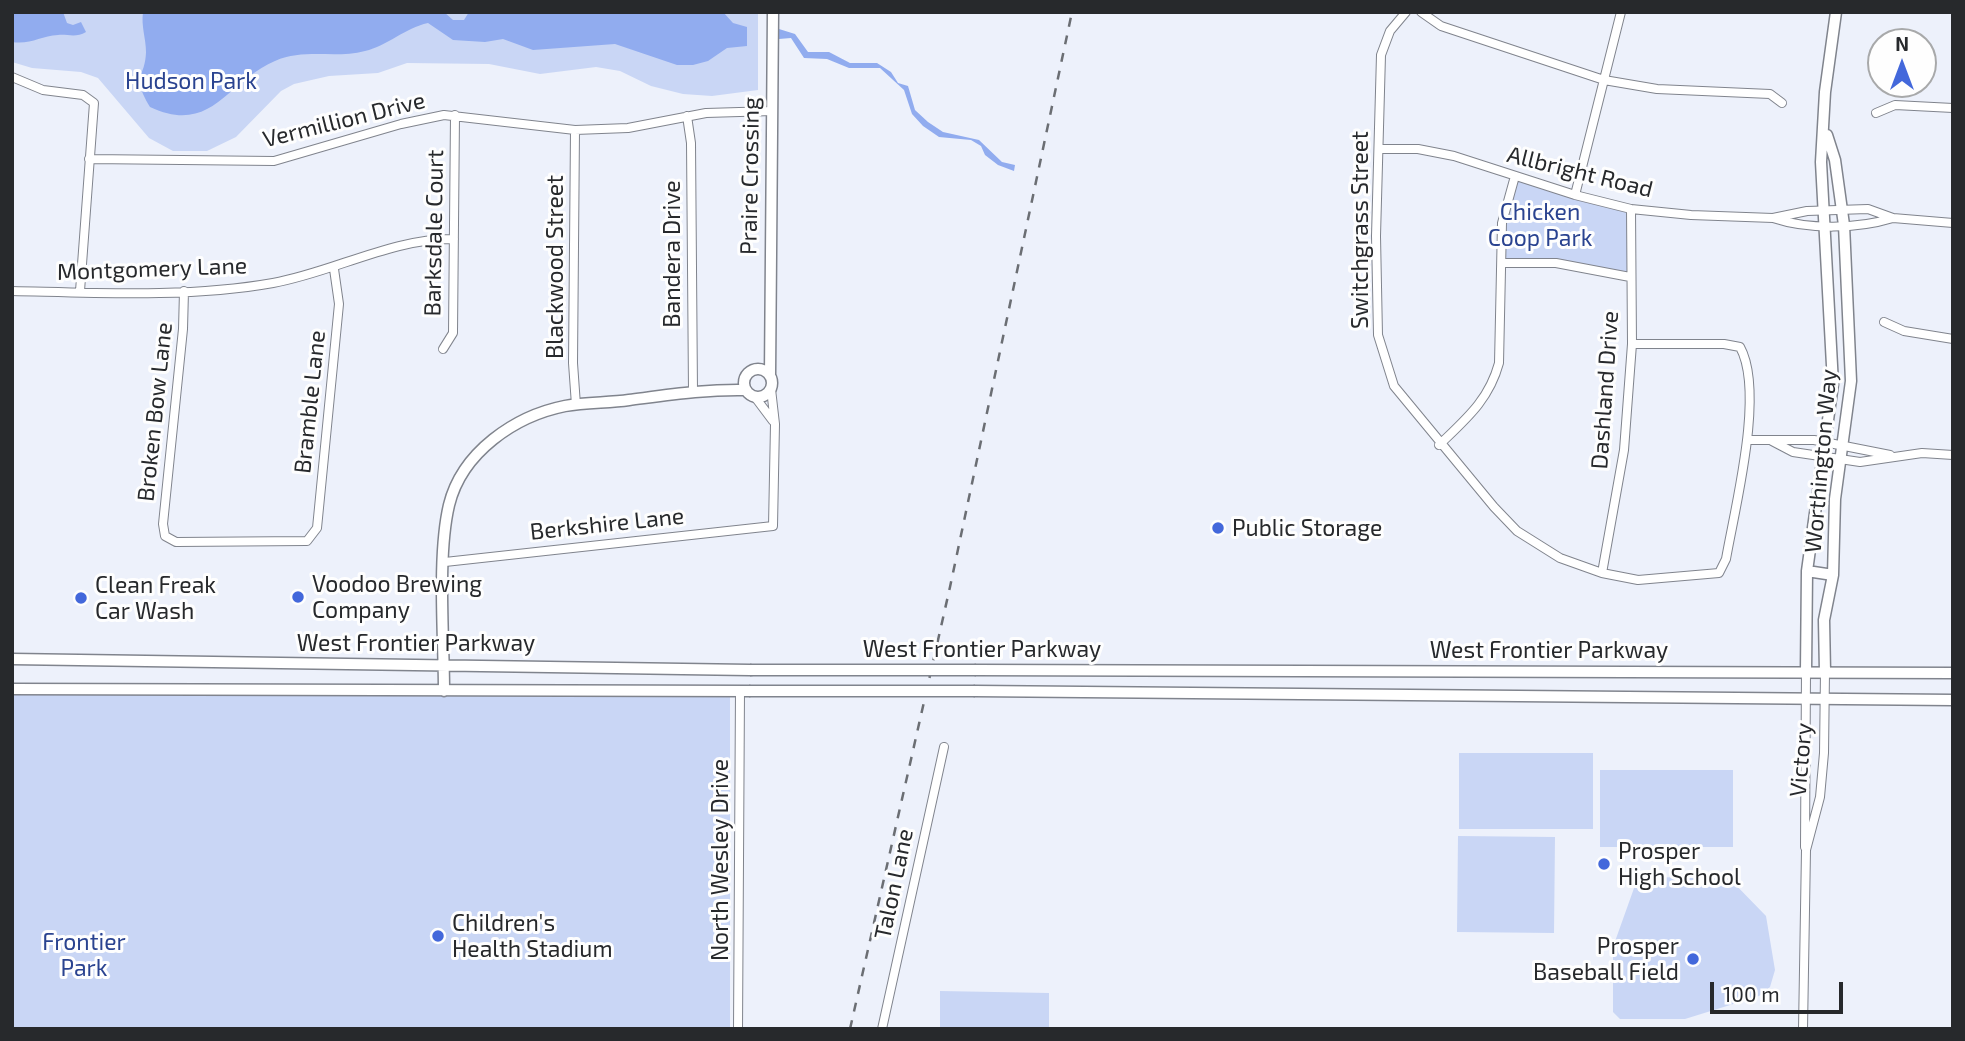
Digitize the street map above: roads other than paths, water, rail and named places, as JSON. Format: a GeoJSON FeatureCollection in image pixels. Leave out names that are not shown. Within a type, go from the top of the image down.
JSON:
{"type":"FeatureCollection","features":[{"type":"Feature","properties":{"kind":"street","name":"Praire Crossing"},"geometry":{"type":"LineString","coordinates":[[770,375],[773,12]]}},
{"type":"Feature","properties":{"kind":"street","name":"Switchgrass Street"},"geometry":{"type":"LineString","coordinates":[[1406,12],[1390,31],[1381,55],[1378,335],[1394,386],[1439,444],[1517,531],[1560,558],[1602,573],[1638,580],[1719,573],[1726,559],[1747,440]]}},
{"type":"Feature","properties":{"kind":"street"},"geometry":{"type":"LineString","coordinates":[[1422,12],[1441,26],[1604,80],[1657,89],[1770,94],[1782,103]]}},
{"type":"Feature","properties":{"kind":"street"},"geometry":{"type":"LineString","coordinates":[[1574,195],[1621,12]]}},
{"type":"Feature","properties":{"kind":"street","name":"Worthington Way"},"geometry":{"type":"LineString","coordinates":[[1806,671],[1807,570],[1833,384],[1821,162],[1825,129],[1825,92],[1836,12]]}},
{"type":"Feature","properties":{"kind":"street"},"geometry":{"type":"LineString","coordinates":[[12,77],[43,90],[92,99],[94,109],[80,291]]}},
{"type":"Feature","properties":{"kind":"street"},"geometry":{"type":"LineString","coordinates":[[1876,113],[1895,105],[1916,103],[1953,108]]}},
{"type":"Feature","properties":{"kind":"street","name":"Vermillion Drive"},"geometry":{"type":"LineString","coordinates":[[89,159],[260,162],[292,157],[401,124],[455,115],[522,126],[575,130],[628,128],[687,116],[773,111]]}},
{"type":"Feature","properties":{"kind":"street","name":"Barksdale Court"},"geometry":{"type":"LineString","coordinates":[[443,349],[453,333],[455,115]]}},
{"type":"Feature","properties":{"kind":"street","name":"Bandera Drive"},"geometry":{"type":"LineString","coordinates":[[687,116],[691,143],[693,392]]}},
{"type":"Feature","properties":{"kind":"street","name":"Worthington Way"},"geometry":{"type":"LineString","coordinates":[[1825,129],[1835,160],[1844,225],[1851,381],[1840,459],[1833,575],[1824,620],[1825,672]]}},
{"type":"Feature","properties":{"kind":"street","name":"Blackwood Street"},"geometry":{"type":"LineString","coordinates":[[575,130],[573,363],[576,405]]}},
{"type":"Feature","properties":{"kind":"street","name":"Allbright Road"},"geometry":{"type":"LineString","coordinates":[[1379,149],[1419,149],[1454,156],[1574,195],[1631,209],[1691,215],[1773,218],[1796,226],[1844,225],[1893,218],[1953,223]]}},
{"type":"Feature","properties":{"kind":"street"},"geometry":{"type":"LineString","coordinates":[[1439,444],[1480,406],[1493,383],[1499,363],[1502,223],[1515,176]]}},
{"type":"Feature","properties":{"kind":"street","name":"Dashland Drive"},"geometry":{"type":"LineString","coordinates":[[1602,573],[1623,450],[1632,344],[1631,209]]}},
{"type":"Feature","properties":{"kind":"street","name":"Allbright Road"},"geometry":{"type":"LineString","coordinates":[[1773,218],[1791,213],[1868,209],[1893,218]]}},
{"type":"Feature","properties":{"kind":"street","name":"Montgomery Lane"},"geometry":{"type":"LineString","coordinates":[[12,291],[184,291],[262,285],[334,269],[417,242],[454,239]]}},
{"type":"Feature","properties":{"kind":"street"},"geometry":{"type":"LineString","coordinates":[[1502,263],[1556,262],[1630,277]]}},
{"type":"Feature","properties":{"kind":"street","name":"Bramble Lane"},"geometry":{"type":"LineString","coordinates":[[166,536],[176,542],[300,542],[312,538],[317,528],[339,304],[334,269]]}},
{"type":"Feature","properties":{"kind":"street","name":"Broken Bow Lane"},"geometry":{"type":"LineString","coordinates":[[166,536],[163,524],[183,329],[184,291]]}},
{"type":"Feature","properties":{"kind":"street"},"geometry":{"type":"LineString","coordinates":[[1884,322],[1904,331],[1953,339]]}},
{"type":"Feature","properties":{"kind":"street","name":"Praire Crossing"},"geometry":{"type":"LineString","coordinates":[[758,369],[770,341]]}},
{"type":"Feature","properties":{"kind":"street"},"geometry":{"type":"LineString","coordinates":[[1632,344],[1724,344],[1740,347],[1749,363],[1747,440],[1772,442],[1790,438],[1826,442],[1890,456]]}},
{"type":"Feature","properties":{"kind":"street"},"geometry":{"type":"LineString","coordinates":[[713,390],[758,369],[770,375],[775,424]]}},
{"type":"Feature","properties":{"kind":"street"},"geometry":{"type":"LineString","coordinates":[[746,376],[751,394],[775,424]]}},
{"type":"Feature","properties":{"kind":"street"},"geometry":{"type":"LineString","coordinates":[[444,691],[445,562],[450,502],[471,461],[497,436],[527,416],[576,405],[713,390],[765,396],[771,389]]}},
{"type":"Feature","properties":{"kind":"street","name":"Berkshire Lane"},"geometry":{"type":"LineString","coordinates":[[445,562],[773,526],[775,424]]}},
{"type":"Feature","properties":{"kind":"street"},"geometry":{"type":"LineString","coordinates":[[1772,442],[1793,452],[1840,459],[1868,461],[1890,456],[1953,455]]}},
{"type":"Feature","properties":{"kind":"street"},"geometry":{"type":"LineString","coordinates":[[1807,570],[1833,575]]}},
{"type":"Feature","properties":{"kind":"street","name":"West Frontier Parkway"},"geometry":{"type":"LineString","coordinates":[[12,659],[172,663],[444,663],[750,670],[1953,673]]}},
{"type":"Feature","properties":{"kind":"street","name":"Victory"},"geometry":{"type":"LineString","coordinates":[[1803,1029],[1806,671]]}},
{"type":"Feature","properties":{"kind":"street","name":"Victory"},"geometry":{"type":"LineString","coordinates":[[1806,850],[1819,797],[1825,672]]}},
{"type":"Feature","properties":{"kind":"street","name":"West Frontier Parkway"},"geometry":{"type":"LineString","coordinates":[[12,689],[975,691],[1953,700]]}},
{"type":"Feature","properties":{"kind":"street","name":"North Wesley Drive"},"geometry":{"type":"LineString","coordinates":[[738,1029],[744,691]]}},
{"type":"Feature","properties":{"kind":"street","name":"Talon Lane"},"geometry":{"type":"LineString","coordinates":[[882,1029],[944,747]]}},
{"type":"Feature","properties":{"kind":"water"},"geometry":{"type":"Polygon","coordinates":[[[12,12],[63,12],[67,23],[73,25],[81,22],[86,32],[12,42],[12,12]]]}},
{"type":"Feature","properties":{"kind":"water"},"geometry":{"type":"Polygon","coordinates":[[[143,12],[444,12],[453,20],[464,20],[469,12],[723,12],[733,23],[747,27],[747,46],[727,48],[708,61],[677,65],[615,44],[533,50],[503,39],[485,42],[453,40],[428,23],[365,51],[286,57],[258,70],[204,110],[189,115],[171,114],[150,107],[141,88],[140,77],[146,52],[143,12]]]}},
{"type":"Feature","properties":{"kind":"water"},"geometry":{"type":"Polygon","coordinates":[[[779,29],[795,34],[808,52],[829,52],[850,63],[877,63],[891,72],[898,83],[908,86],[915,110],[928,122],[943,132],[979,140],[1002,162],[1015,165],[1014,171],[998,165],[985,155],[981,146],[971,140],[939,137],[923,126],[912,114],[904,90],[880,68],[849,68],[827,59],[804,58],[791,38],[779,39],[779,29]]]}},
{"type":"Feature","properties":{"kind":"railway"},"geometry":{"type":"LineString","coordinates":[[850,1029],[950,587],[1072,12]]}},
{"type":"Feature","properties":{"kind":"place","name":"Public Storage"},"geometry":{"type":"Point","coordinates":[1218,528]}},
{"type":"Feature","properties":{"kind":"place","name":"Voodoo Brewing Company"},"geometry":{"type":"Point","coordinates":[298,597]}},
{"type":"Feature","properties":{"kind":"place","name":"Clean Freak Car Wash"},"geometry":{"type":"Point","coordinates":[81,598]}},
{"type":"Feature","properties":{"kind":"place","name":"Prosper High School"},"geometry":{"type":"Point","coordinates":[1604,864]}},
{"type":"Feature","properties":{"kind":"place","name":"Children's Health Stadium"},"geometry":{"type":"Point","coordinates":[438,936]}},
{"type":"Feature","properties":{"kind":"place","name":"Prosper Baseball Field"},"geometry":{"type":"Point","coordinates":[1693,959]}},
{"type":"Feature","properties":{"kind":"park label","name":"Hudson Park"},"geometry":{"type":"Point","coordinates":[191,81]}},
{"type":"Feature","properties":{"kind":"park label","name":"Chicken Coop Park"},"geometry":{"type":"Point","coordinates":[1540,225]}},
{"type":"Feature","properties":{"kind":"park label","name":"Frontier Park"},"geometry":{"type":"Point","coordinates":[84,955]}}]}
